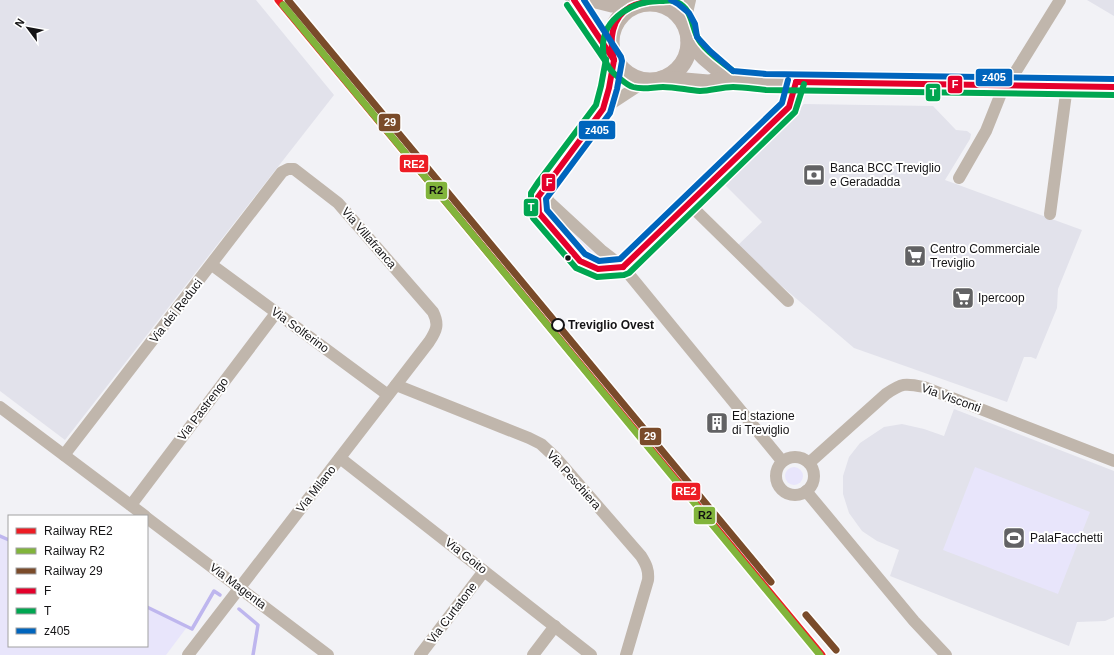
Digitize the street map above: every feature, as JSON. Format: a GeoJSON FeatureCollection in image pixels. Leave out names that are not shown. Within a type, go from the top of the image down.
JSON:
{"type":"FeatureCollection","features":[{"type":"Feature","properties":{"kind":"main road"},"geometry":{"type":"LineString","coordinates":[[574,0],[620,68],[631,76],[640,80],[708,83],[730,79],[766,82],[1114,87]]}},
{"type":"Feature","properties":{"kind":"main road"},"geometry":{"type":"LineString","coordinates":[[596,0],[612,4],[649,2],[661,4],[673,10],[682,18],[688,34],[704,57],[730,79]]}},
{"type":"Feature","properties":{"kind":"main road"},"geometry":{"type":"LineString","coordinates":[[614,58],[610,39],[613,27],[619,16],[628,8],[649,2]]}},
{"type":"Feature","properties":{"kind":"main road"},"geometry":{"type":"LineString","coordinates":[[656,80],[675,72],[682,64],[688,52],[688,34]]}},
{"type":"Feature","properties":{"kind":"street"},"geometry":{"type":"LineString","coordinates":[[688,34],[687,13],[690,0]]}},
{"type":"Feature","properties":{"kind":"street"},"geometry":{"type":"LineString","coordinates":[[959,178],[986,131],[1004,86],[1016,71],[1060,0]]}},
{"type":"Feature","properties":{"kind":"street"},"geometry":{"type":"LineString","coordinates":[[603,109],[609,88],[614,58]]}},
{"type":"Feature","properties":{"kind":"street"},"geometry":{"type":"LineString","coordinates":[[656,80],[638,86],[603,109],[538,197],[539,213],[580,261],[598,269],[623,268],[789,108],[794,95],[796,82]]}},
{"type":"Feature","properties":{"kind":"street"},"geometry":{"type":"LineString","coordinates":[[1050,214],[1067,86]]}},
{"type":"Feature","properties":{"kind":"street","name":"Via dei Reduci"},"geometry":{"type":"LineString","coordinates":[[64,455],[282,172],[288,169]]}},
{"type":"Feature","properties":{"kind":"street","name":"Via Villafranca"},"geometry":{"type":"LineString","coordinates":[[288,169],[294,169],[338,203],[433,312],[437,321]]}},
{"type":"Feature","properties":{"kind":"street"},"geometry":{"type":"LineString","coordinates":[[545,186],[548,201],[601,250],[623,268],[750,421],[782,462]]}},
{"type":"Feature","properties":{"kind":"street"},"geometry":{"type":"LineString","coordinates":[[689,204],[788,301]]}},
{"type":"Feature","properties":{"kind":"street"},"geometry":{"type":"LineString","coordinates":[[587,265],[595,263],[599,258],[601,250]]}},
{"type":"Feature","properties":{"kind":"street","name":"Via Solferino"},"geometry":{"type":"LineString","coordinates":[[212,264],[388,395]]}},
{"type":"Feature","properties":{"kind":"street","name":"Via Pastrengo"},"geometry":{"type":"LineString","coordinates":[[131,505],[276,313]]}},
{"type":"Feature","properties":{"kind":"street","name":"Via Milano"},"geometry":{"type":"LineString","coordinates":[[188,655],[430,342],[435,333],[437,321]]}},
{"type":"Feature","properties":{"kind":"street","name":"Via Visconti"},"geometry":{"type":"LineString","coordinates":[[809,463],[886,394],[899,385],[912,384],[938,392],[1114,461]]}},
{"type":"Feature","properties":{"kind":"street","name":"Via Peschiera"},"geometry":{"type":"LineString","coordinates":[[396,385],[541,444],[556,458],[641,556],[649,573],[648,580],[626,655]]}},
{"type":"Feature","properties":{"kind":"street","name":"Via Magenta"},"geometry":{"type":"LineString","coordinates":[[0,407],[144,515]]}},
{"type":"Feature","properties":{"kind":"street"},"geometry":{"type":"LineString","coordinates":[[796,457],[809,463],[813,470],[814,477],[812,484],[806,491],[801,494],[793,495],[786,493],[779,487],[776,474],[777,468],[782,462],[788,458],[796,457]]}},
{"type":"Feature","properties":{"kind":"street","name":"Via Goito"},"geometry":{"type":"LineString","coordinates":[[340,458],[591,655]]}},
{"type":"Feature","properties":{"kind":"street"},"geometry":{"type":"LineString","coordinates":[[806,491],[914,621],[946,655]]}},
{"type":"Feature","properties":{"kind":"street","name":"Via Magenta"},"geometry":{"type":"LineString","coordinates":[[148,518],[328,655]]}},
{"type":"Feature","properties":{"kind":"street","name":"Via Curtatone"},"geometry":{"type":"LineString","coordinates":[[420,655],[484,571]]}},
{"type":"Feature","properties":{"kind":"street"},"geometry":{"type":"LineString","coordinates":[[533,655],[555,626]]}},
{"type":"Feature","properties":{"kind":"shaded area"},"geometry":{"type":"Polygon","coordinates":[[[0,0],[256,0],[334,95],[65,440],[0,391],[0,0]]]}},
{"type":"Feature","properties":{"kind":"shaded area"},"geometry":{"type":"Polygon","coordinates":[[[1087,0],[1114,0],[1114,16],[1087,0]]]}},
{"type":"Feature","properties":{"kind":"shaded area"},"geometry":{"type":"Polygon","coordinates":[[[804,104],[933,106],[956,130],[967,131],[971,134],[970,139],[945,180],[1082,230],[1058,289],[1057,308],[1036,359],[1024,357],[1007,402],[854,348],[736,247],[762,222],[724,184],[804,104]]]}},
{"type":"Feature","properties":{"kind":"shaded area"},"geometry":{"type":"Polygon","coordinates":[[[572,232],[592,252],[593,255],[589,255],[569,235],[572,232]]]}},
{"type":"Feature","properties":{"kind":"shaded area"},"geometry":{"type":"Polygon","coordinates":[[[954,409],[1114,471],[1114,617],[1105,621],[1077,622],[1069,646],[890,576],[899,550],[877,541],[862,531],[849,513],[843,494],[843,476],[849,457],[860,443],[884,427],[902,424],[924,429],[944,436],[954,409]]]}},
{"type":"Feature","properties":{"kind":"shaded area"},"geometry":{"type":"Polygon","coordinates":[[[794,467],[800,470],[803,476],[800,482],[794,485],[788,482],[785,476],[788,470],[794,467]]]}},
{"type":"Feature","properties":{"kind":"shaded area","name":"PalaFacchetti"},"geometry":{"type":"Polygon","coordinates":[[[975,467],[1090,512],[1058,594],[943,550],[975,467]]]}},
{"type":"Feature","properties":{"kind":"shaded area"},"geometry":{"type":"Polygon","coordinates":[[[0,535],[8,539],[8,647],[148,647],[148,608],[187,627],[166,655],[0,655],[0,535]]]}},
{"type":"Feature","properties":{"kind":"waterway"},"geometry":{"type":"LineString","coordinates":[[0,536],[8,540]]}},
{"type":"Feature","properties":{"kind":"waterway"},"geometry":{"type":"LineString","coordinates":[[148,607],[192,629],[214,591],[220,595]]}},
{"type":"Feature","properties":{"kind":"waterway"},"geometry":{"type":"LineString","coordinates":[[239,609],[258,625],[253,655]]}},
{"type":"Feature","properties":{"kind":"rail line","name":"RE2"},"geometry":{"type":"LineString","coordinates":[[278,0],[822,655]]}},
{"type":"Feature","properties":{"kind":"rail line","name":"29"},"geometry":{"type":"LineString","coordinates":[[288,0],[771,582]]}},
{"type":"Feature","properties":{"kind":"rail line","name":"R2"},"geometry":{"type":"LineString","coordinates":[[283,5],[820,655]]}},
{"type":"Feature","properties":{"kind":"rail line","name":"29"},"geometry":{"type":"LineString","coordinates":[[806,615],[836,650]]}},
{"type":"Feature","properties":{"kind":"transit line","name":"F"},"geometry":{"type":"LineString","coordinates":[[574,0],[614,60]]}},
{"type":"Feature","properties":{"kind":"transit line","name":"z405"},"geometry":{"type":"LineString","coordinates":[[584,0],[621,57],[622,61],[617,89],[610,113],[546,199],[547,210],[585,254],[599,261],[620,259],[782,103],[788,80]]}},
{"type":"Feature","properties":{"kind":"transit line","name":"F"},"geometry":{"type":"LineString","coordinates":[[614,60],[612,53],[612,38],[613,30],[619,17],[633,5],[660,0]]}},
{"type":"Feature","properties":{"kind":"transit line","name":"z405"},"geometry":{"type":"LineString","coordinates":[[671,0],[689,13],[695,24],[697,37],[710,51],[733,71],[766,74],[1114,79]]}},
{"type":"Feature","properties":{"kind":"transit line","name":"T"},"geometry":{"type":"LineString","coordinates":[[733,71],[704,47],[695,32],[686,9],[681,4],[674,1],[651,2],[631,8],[614,20],[604,37],[603,52],[605,61],[609,68],[625,83],[637,88],[668,87],[700,91],[733,87],[766,90],[1114,95]]}},
{"type":"Feature","properties":{"kind":"transit line","name":"T"},"geometry":{"type":"LineString","coordinates":[[567,5],[606,62]]}},
{"type":"Feature","properties":{"kind":"transit line","name":"T"},"geometry":{"type":"LineString","coordinates":[[606,59],[596,105],[531,193],[531,213],[533,218],[576,268],[597,277],[624,275],[629,273],[795,112],[804,84]]}},
{"type":"Feature","properties":{"kind":"transit line","name":"F"},"geometry":{"type":"LineString","coordinates":[[614,60],[609,88],[603,109],[538,197],[539,213],[580,261],[598,269],[623,267]]}},
{"type":"Feature","properties":{"kind":"transit line","name":"F"},"geometry":{"type":"LineString","coordinates":[[796,82],[1114,87]]}},
{"type":"Feature","properties":{"kind":"transit line","name":"F"},"geometry":{"type":"LineString","coordinates":[[623,267],[789,107],[796,82]]}},
{"type":"Feature","properties":{"kind":"place","name":"Banca BCC Treviglio e Geradadda"},"geometry":{"type":"Point","coordinates":[814,175]}},
{"type":"Feature","properties":{"kind":"place","name":"Centro Commerciale Treviglio"},"geometry":{"type":"Point","coordinates":[915,256]}},
{"type":"Feature","properties":{"kind":"place","name":"Ipercoop"},"geometry":{"type":"Point","coordinates":[963,298]}},
{"type":"Feature","properties":{"kind":"place","name":"Treviglio Ovest"},"geometry":{"type":"Point","coordinates":[558,325]}},
{"type":"Feature","properties":{"kind":"place","name":"Ed stazione di Treviglio"},"geometry":{"type":"Point","coordinates":[717,423]}},
{"type":"Feature","properties":{"kind":"place","name":"PalaFacchetti"},"geometry":{"type":"Point","coordinates":[1014,538]}}]}
